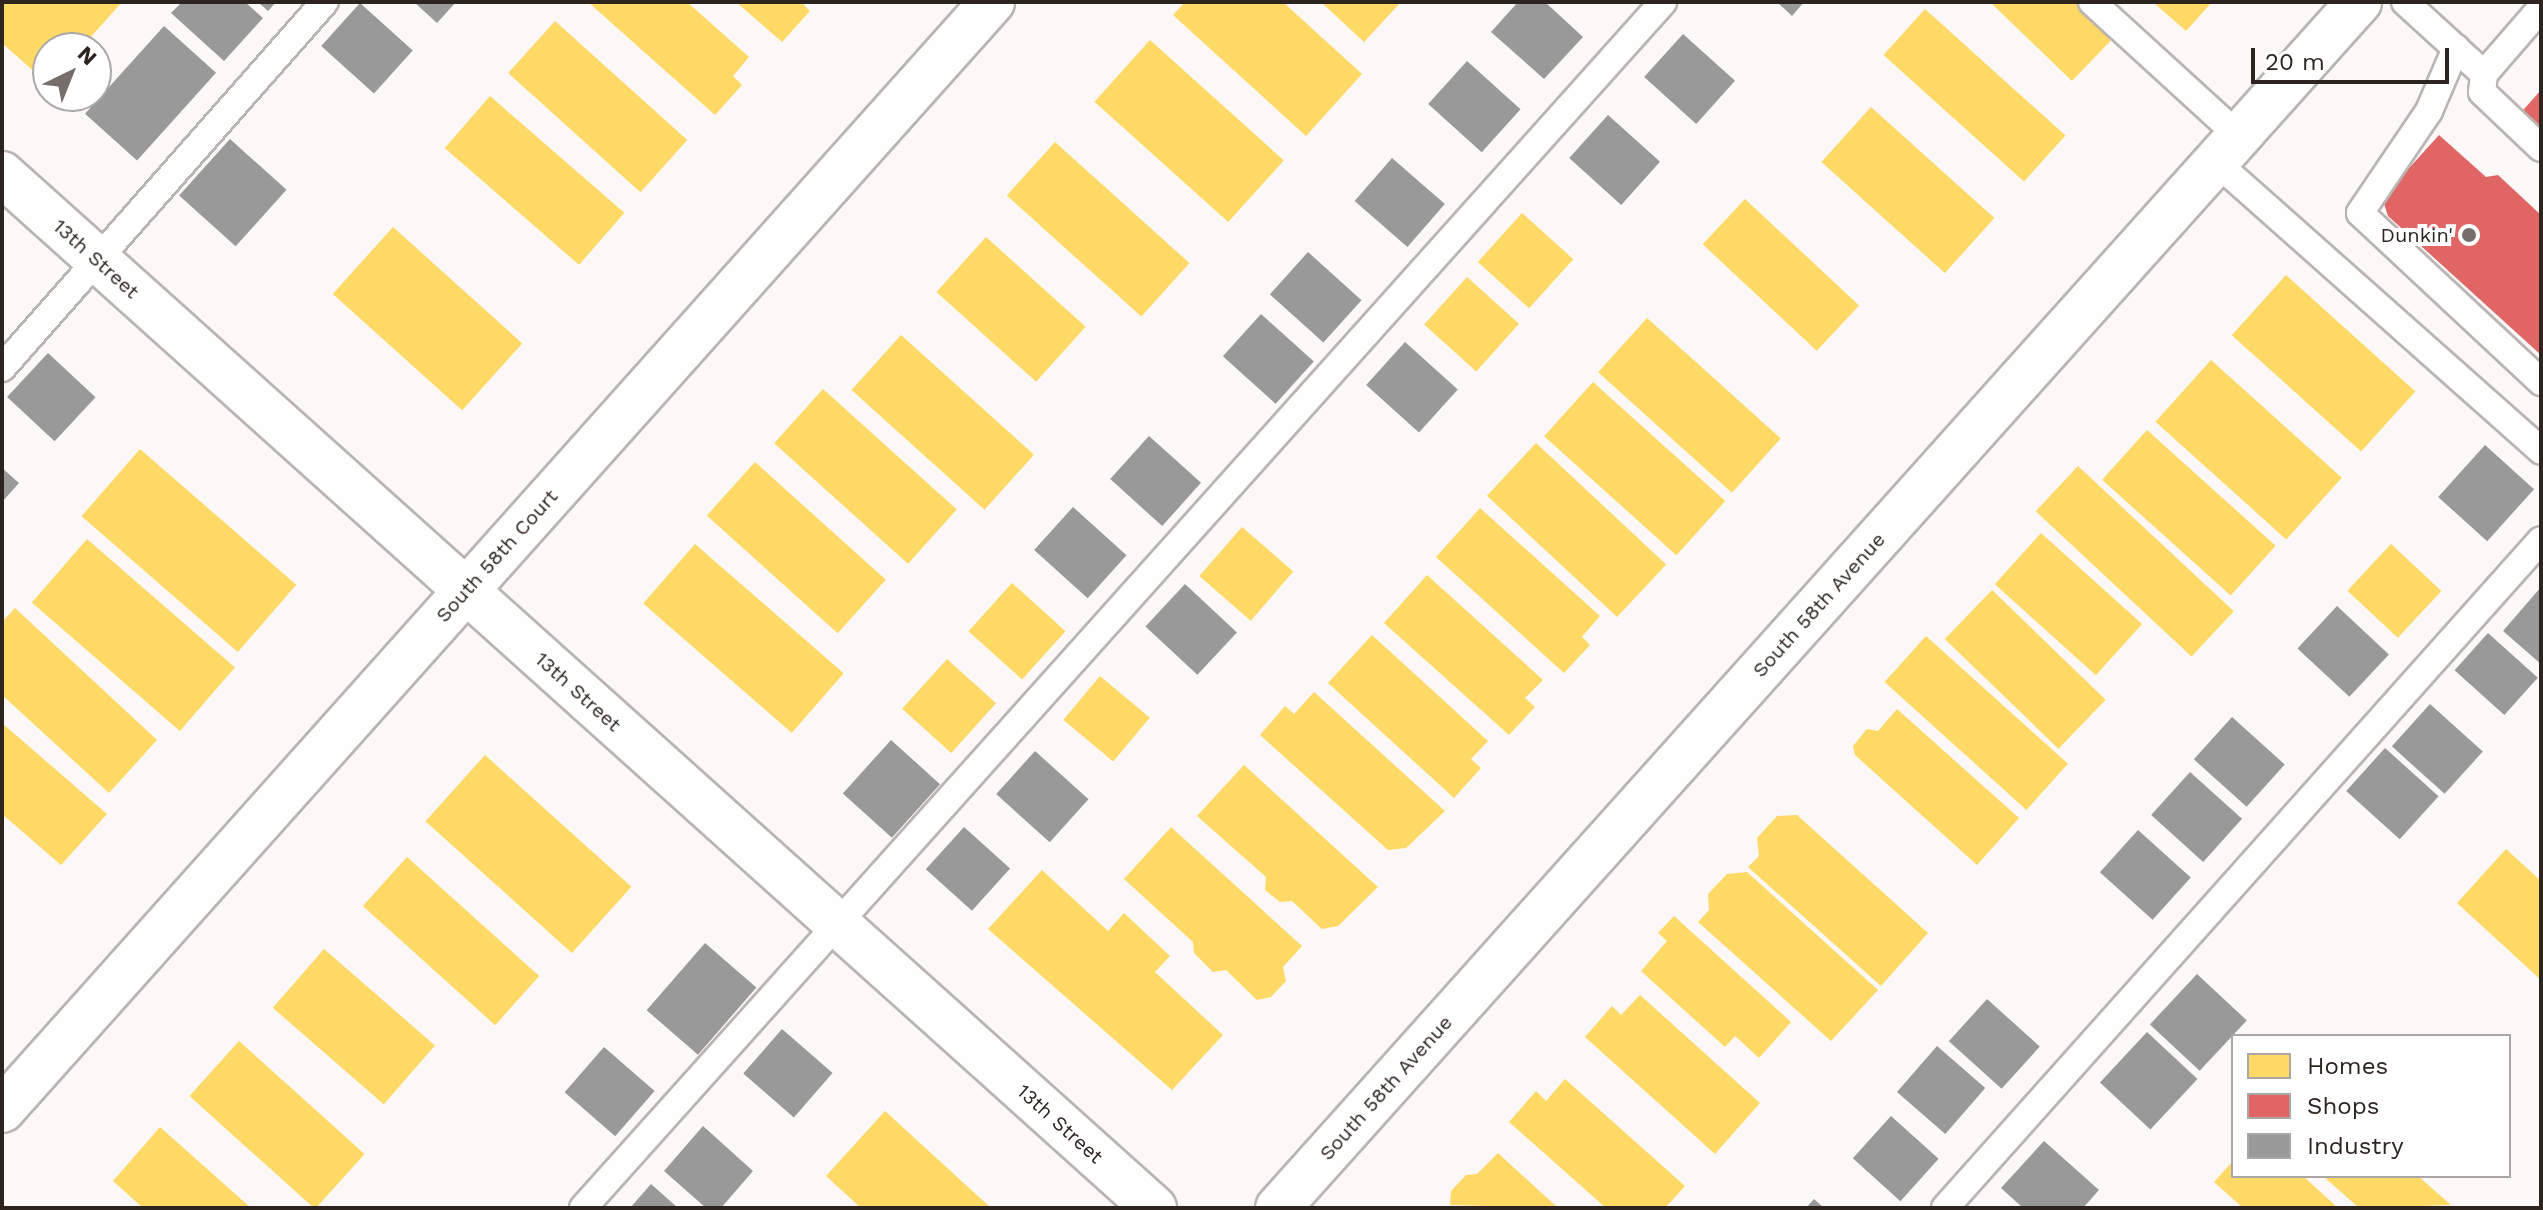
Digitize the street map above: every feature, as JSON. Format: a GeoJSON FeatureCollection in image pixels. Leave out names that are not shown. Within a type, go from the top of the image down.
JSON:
{"type":"FeatureCollection","features":[{"type":"Feature","properties":{"kind":"street","name":"South 58th Court"},"geometry":{"type":"LineString","coordinates":[[2,1110],[992,2]]}},
{"type":"Feature","properties":{"kind":"street","name":"South 58th Avenue"},"geometry":{"type":"LineString","coordinates":[[1278,1208],[2359,2]]}},
{"type":"Feature","properties":{"kind":"street","name":"13th Street"},"geometry":{"type":"LineString","coordinates":[[2,174],[1154,1208]]}},
{"type":"Feature","properties":{"kind":"lane"},"geometry":{"type":"LineString","coordinates":[[2,368],[325,2]]}},
{"type":"Feature","properties":{"kind":"lane"},"geometry":{"type":"LineString","coordinates":[[583,1208],[834,922],[1663,2]]}},
{"type":"Feature","properties":{"kind":"lane"},"geometry":{"type":"LineString","coordinates":[[2092,2],[2227,149],[2541,451]]}},
{"type":"Feature","properties":{"kind":"lane"},"geometry":{"type":"LineString","coordinates":[[2405,2],[2484,74]]}},
{"type":"Feature","properties":{"kind":"lane"},"geometry":{"type":"LineString","coordinates":[[2541,8],[2484,74],[2482,92],[2541,148]]}},
{"type":"Feature","properties":{"kind":"lane"},"geometry":{"type":"LineString","coordinates":[[2456,48],[2429,111],[2360,213],[2541,382]]}},
{"type":"Feature","properties":{"kind":"lane"},"geometry":{"type":"LineString","coordinates":[[1945,1208],[2541,540]]}},
{"type":"Feature","properties":{"kind":"building: Homes"},"geometry":{"type":"Polygon","coordinates":[[[2,2],[122,2],[95,32],[32,32],[32,70],[2,43],[2,2]]]}},
{"type":"Feature","properties":{"kind":"building: Homes"},"geometry":{"type":"Polygon","coordinates":[[[588,2],[687,2],[749,57],[733,76],[742,85],[715,115],[588,2]]]}},
{"type":"Feature","properties":{"kind":"building: Homes"},"geometry":{"type":"Polygon","coordinates":[[[736,2],[801,2],[810,11],[782,42],[736,2]]]}},
{"type":"Feature","properties":{"kind":"building: Homes"},"geometry":{"type":"Polygon","coordinates":[[[1185,2],[1283,2],[1362,74],[1306,136],[1173,15],[1185,2]]]}},
{"type":"Feature","properties":{"kind":"building: Homes"},"geometry":{"type":"Polygon","coordinates":[[[1321,2],[1401,2],[1364,42],[1321,2]]]}},
{"type":"Feature","properties":{"kind":"building: Homes"},"geometry":{"type":"Polygon","coordinates":[[[1990,2],[2086,2],[2118,33],[2072,81],[1990,2]]]}},
{"type":"Feature","properties":{"kind":"building: Homes"},"geometry":{"type":"Polygon","coordinates":[[[2153,2],[2212,2],[2186,31],[2153,2]]]}},
{"type":"Feature","properties":{"kind":"building: Homes"},"geometry":{"type":"Polygon","coordinates":[[[1925,9],[2065,135],[2024,182],[1884,55],[1925,9]]]}},
{"type":"Feature","properties":{"kind":"building: Homes"},"geometry":{"type":"Polygon","coordinates":[[[555,21],[687,140],[640,192],[508,73],[555,21]]]}},
{"type":"Feature","properties":{"kind":"building: Homes"},"geometry":{"type":"Polygon","coordinates":[[[1150,40],[1284,160],[1228,222],[1094,102],[1150,40]]]}},
{"type":"Feature","properties":{"kind":"building: Homes"},"geometry":{"type":"Polygon","coordinates":[[[490,96],[624,213],[579,265],[445,148],[490,96]]]}},
{"type":"Feature","properties":{"kind":"building: Homes"},"geometry":{"type":"Polygon","coordinates":[[[1871,107],[1994,218],[1945,273],[1821,162],[1871,107]]]}},
{"type":"Feature","properties":{"kind":"building: Homes"},"geometry":{"type":"Polygon","coordinates":[[[1055,142],[1190,263],[1141,317],[1007,196],[1055,142]]]}},
{"type":"Feature","properties":{"kind":"building: Homes"},"geometry":{"type":"Polygon","coordinates":[[[1745,199],[1859,305],[1817,351],[1703,244],[1745,199]]]}},
{"type":"Feature","properties":{"kind":"building: Homes"},"geometry":{"type":"Polygon","coordinates":[[[1522,213],[1573,259],[1529,308],[1478,262],[1522,213]]]}},
{"type":"Feature","properties":{"kind":"building: Homes"},"geometry":{"type":"Polygon","coordinates":[[[393,227],[522,343],[462,410],[333,294],[393,227]]]}},
{"type":"Feature","properties":{"kind":"building: Homes"},"geometry":{"type":"Polygon","coordinates":[[[986,237],[1086,327],[1036,382],[936,292],[986,237]]]}},
{"type":"Feature","properties":{"kind":"building: Homes"},"geometry":{"type":"Polygon","coordinates":[[[2286,275],[2415,391],[2361,452],[2232,335],[2286,275]]]}},
{"type":"Feature","properties":{"kind":"building: Homes"},"geometry":{"type":"Polygon","coordinates":[[[1467,277],[1519,324],[1476,371],[1424,325],[1467,277]]]}},
{"type":"Feature","properties":{"kind":"building: Homes"},"geometry":{"type":"Polygon","coordinates":[[[1647,318],[1781,438],[1732,493],[1598,372],[1647,318]]]}},
{"type":"Feature","properties":{"kind":"building: Homes"},"geometry":{"type":"Polygon","coordinates":[[[901,335],[1034,455],[985,510],[851,390],[901,335]]]}},
{"type":"Feature","properties":{"kind":"building: Homes"},"geometry":{"type":"Polygon","coordinates":[[[2211,360],[2342,478],[2286,539],[2155,422],[2211,360]]]}},
{"type":"Feature","properties":{"kind":"building: Homes"},"geometry":{"type":"Polygon","coordinates":[[[1593,382],[1725,501],[1676,555],[1544,436],[1593,382]]]}},
{"type":"Feature","properties":{"kind":"building: Homes"},"geometry":{"type":"Polygon","coordinates":[[[823,389],[957,509],[908,564],[774,443],[823,389]]]}},
{"type":"Feature","properties":{"kind":"building: Homes"},"geometry":{"type":"Polygon","coordinates":[[[2147,430],[2276,546],[2231,596],[2102,480],[2147,430]]]}},
{"type":"Feature","properties":{"kind":"building: Homes"},"geometry":{"type":"Polygon","coordinates":[[[1536,443],[1666,564],[1617,617],[1487,496],[1536,443]]]}},
{"type":"Feature","properties":{"kind":"building: Homes"},"geometry":{"type":"Polygon","coordinates":[[[140,449],[296,585],[238,652],[82,516],[140,449]]]}},
{"type":"Feature","properties":{"kind":"building: Homes"},"geometry":{"type":"Polygon","coordinates":[[[755,462],[886,580],[838,633],[707,516],[755,462]]]}},
{"type":"Feature","properties":{"kind":"building: Homes"},"geometry":{"type":"Polygon","coordinates":[[[2078,466],[2234,611],[2191,657],[2036,511],[2078,466]]]}},
{"type":"Feature","properties":{"kind":"building: Homes"},"geometry":{"type":"Polygon","coordinates":[[[1480,508],[1600,616],[1582,637],[1590,645],[1564,673],[1436,557],[1480,508]]]}},
{"type":"Feature","properties":{"kind":"building: Homes"},"geometry":{"type":"Polygon","coordinates":[[[1242,527],[1293,572],[1251,621],[1199,576],[1242,527]]]}},
{"type":"Feature","properties":{"kind":"building: Homes"},"geometry":{"type":"Polygon","coordinates":[[[2041,533],[2142,624],[2096,675],[1995,584],[2041,533]]]}},
{"type":"Feature","properties":{"kind":"building: Homes"},"geometry":{"type":"Polygon","coordinates":[[[87,539],[235,668],[180,731],[32,602],[87,539]]]}},
{"type":"Feature","properties":{"kind":"building: Homes"},"geometry":{"type":"Polygon","coordinates":[[[695,544],[844,673],[792,733],[643,604],[695,544]]]}},
{"type":"Feature","properties":{"kind":"building: Homes"},"geometry":{"type":"Polygon","coordinates":[[[2391,544],[2441,591],[2398,638],[2347,591],[2391,544]]]}},
{"type":"Feature","properties":{"kind":"building: Homes"},"geometry":{"type":"Polygon","coordinates":[[[1427,575],[1543,680],[1525,698],[1535,707],[1509,735],[1384,623],[1427,575]]]}},
{"type":"Feature","properties":{"kind":"building: Homes"},"geometry":{"type":"Polygon","coordinates":[[[1012,583],[1066,631],[1022,679],[969,631],[1012,583]]]}},
{"type":"Feature","properties":{"kind":"building: Homes"},"geometry":{"type":"Polygon","coordinates":[[[1992,590],[2106,700],[2058,749],[1945,639],[1992,590]]]}},
{"type":"Feature","properties":{"kind":"building: Homes"},"geometry":{"type":"Polygon","coordinates":[[[15,608],[157,740],[109,793],[2,695],[2,622],[15,608]]]}},
{"type":"Feature","properties":{"kind":"building: Homes"},"geometry":{"type":"Polygon","coordinates":[[[1372,635],[1488,741],[1471,759],[1481,768],[1454,798],[1328,683],[1372,635]]]}},
{"type":"Feature","properties":{"kind":"building: Homes"},"geometry":{"type":"Polygon","coordinates":[[[1926,636],[2068,764],[2026,810],[1885,682],[1926,636]]]}},
{"type":"Feature","properties":{"kind":"building: Homes"},"geometry":{"type":"Polygon","coordinates":[[[947,659],[996,703],[951,753],[902,709],[947,659]]]}},
{"type":"Feature","properties":{"kind":"building: Homes"},"geometry":{"type":"Polygon","coordinates":[[[1100,676],[1150,718],[1113,761],[1063,720],[1100,676]]]}},
{"type":"Feature","properties":{"kind":"building: Homes"},"geometry":{"type":"Polygon","coordinates":[[[1314,692],[1445,811],[1406,848],[1388,850],[1260,735],[1285,706],[1294,714],[1314,692]]]}},
{"type":"Feature","properties":{"kind":"building: Homes"},"geometry":{"type":"Polygon","coordinates":[[[1897,709],[2019,818],[1977,865],[1855,755],[1853,746],[1867,729],[1878,731],[1897,709]]]}},
{"type":"Feature","properties":{"kind":"building: Homes"},"geometry":{"type":"Polygon","coordinates":[[[2,723],[107,814],[61,865],[2,814],[2,723]]]}},
{"type":"Feature","properties":{"kind":"building: Homes"},"geometry":{"type":"Polygon","coordinates":[[[485,755],[631,887],[572,953],[425,821],[485,755]]]}},
{"type":"Feature","properties":{"kind":"building: Homes"},"geometry":{"type":"Polygon","coordinates":[[[1244,765],[1378,887],[1338,926],[1322,929],[1292,901],[1280,902],[1265,890],[1266,877],[1197,816],[1244,765]]]}},
{"type":"Feature","properties":{"kind":"building: Homes"},"geometry":{"type":"Polygon","coordinates":[[[1797,815],[1928,933],[1881,986],[1748,867],[1759,856],[1757,838],[1777,816],[1797,815]]]}},
{"type":"Feature","properties":{"kind":"building: Homes"},"geometry":{"type":"Polygon","coordinates":[[[1171,827],[1302,946],[1283,967],[1286,981],[1271,997],[1257,1000],[1226,970],[1213,972],[1194,953],[1193,942],[1124,879],[1171,827]]]}},
{"type":"Feature","properties":{"kind":"building: Homes"},"geometry":{"type":"Polygon","coordinates":[[[2506,849],[2541,881],[2541,980],[2457,903],[2506,849]]]}},
{"type":"Feature","properties":{"kind":"building: Homes"},"geometry":{"type":"Polygon","coordinates":[[[407,857],[539,976],[495,1025],[363,906],[407,857]]]}},
{"type":"Feature","properties":{"kind":"building: Homes"},"geometry":{"type":"Polygon","coordinates":[[[1042,870],[1108,931],[1124,913],[1170,956],[1155,972],[1223,1035],[1172,1090],[988,929],[1042,870]]]}},
{"type":"Feature","properties":{"kind":"building: Homes"},"geometry":{"type":"Polygon","coordinates":[[[1747,872],[1878,990],[1831,1041],[1698,922],[1709,910],[1708,894],[1727,874],[1747,872]]]}},
{"type":"Feature","properties":{"kind":"building: Homes"},"geometry":{"type":"Polygon","coordinates":[[[1674,916],[1791,1022],[1759,1058],[1735,1036],[1725,1047],[1641,971],[1667,941],[1658,933],[1674,916]]]}},
{"type":"Feature","properties":{"kind":"building: Homes"},"geometry":{"type":"Polygon","coordinates":[[[324,949],[435,1045],[384,1104],[273,1008],[324,949]]]}},
{"type":"Feature","properties":{"kind":"building: Homes"},"geometry":{"type":"Polygon","coordinates":[[[1640,995],[1760,1103],[1715,1154],[1585,1037],[1612,1006],[1621,1015],[1640,995]]]}},
{"type":"Feature","properties":{"kind":"building: Homes"},"geometry":{"type":"Polygon","coordinates":[[[239,1041],[365,1154],[314,1208],[189,1096],[239,1041]]]}},
{"type":"Feature","properties":{"kind":"building: Homes"},"geometry":{"type":"Polygon","coordinates":[[[1565,1079],[1685,1186],[1665,1208],[1606,1208],[1509,1122],[1536,1091],[1546,1101],[1565,1079]]]}},
{"type":"Feature","properties":{"kind":"building: Homes"},"geometry":{"type":"Polygon","coordinates":[[[885,1111],[991,1208],[861,1208],[826,1176],[885,1111]]]}},
{"type":"Feature","properties":{"kind":"building: Homes"},"geometry":{"type":"Polygon","coordinates":[[[160,1127],[251,1208],[143,1208],[113,1181],[160,1127]]]}},
{"type":"Feature","properties":{"kind":"building: Homes"},"geometry":{"type":"Polygon","coordinates":[[[1498,1153],[1558,1208],[1450,1205],[1451,1191],[1466,1175],[1477,1174],[1498,1153]]]}},
{"type":"Feature","properties":{"kind":"building: Homes"},"geometry":{"type":"Polygon","coordinates":[[[2231,1163],[2231,1178],[2305,1178],[2338,1208],[2243,1208],[2214,1182],[2231,1163]]]}},
{"type":"Feature","properties":{"kind":"building: Homes"},"geometry":{"type":"Polygon","coordinates":[[[2325,1178],[2420,1178],[2451,1205],[2359,1208],[2325,1178]]]}},
{"type":"Feature","properties":{"kind":"building: Shops"},"geometry":{"type":"Polygon","coordinates":[[[2541,90],[2541,139],[2517,117],[2541,90]]]}},
{"type":"Feature","properties":{"kind":"building: Shops"},"geometry":{"type":"Polygon","coordinates":[[[2439,135],[2486,177],[2498,175],[2541,215],[2541,355],[2388,216],[2382,198],[2439,135]]]}},
{"type":"Feature","properties":{"kind":"building: Industry"},"geometry":{"type":"Polygon","coordinates":[[[182,2],[245,2],[263,18],[224,61],[171,13],[182,2]]]}},
{"type":"Feature","properties":{"kind":"building: Industry"},"geometry":{"type":"Polygon","coordinates":[[[258,2],[276,2],[268,11],[258,2]]]}},
{"type":"Feature","properties":{"kind":"building: Industry"},"geometry":{"type":"Polygon","coordinates":[[[414,2],[456,2],[437,23],[414,2]]]}},
{"type":"Feature","properties":{"kind":"building: Industry"},"geometry":{"type":"Polygon","coordinates":[[[1518,2],[1545,2],[1583,37],[1544,79],[1491,32],[1518,2]]]}},
{"type":"Feature","properties":{"kind":"building: Industry"},"geometry":{"type":"Polygon","coordinates":[[[1777,2],[1804,2],[1792,16],[1777,2]]]}},
{"type":"Feature","properties":{"kind":"building: Industry"},"geometry":{"type":"Polygon","coordinates":[[[360,3],[413,51],[374,94],[321,46],[360,3]]]}},
{"type":"Feature","properties":{"kind":"building: Industry"},"geometry":{"type":"Polygon","coordinates":[[[164,26],[216,73],[137,161],[85,114],[112,112],[112,84],[164,26]]]}},
{"type":"Feature","properties":{"kind":"building: Industry"},"geometry":{"type":"Polygon","coordinates":[[[1683,34],[1735,81],[1696,124],[1644,77],[1683,34]]]}},
{"type":"Feature","properties":{"kind":"building: Industry"},"geometry":{"type":"Polygon","coordinates":[[[1467,61],[1521,109],[1482,152],[1428,104],[1467,61]]]}},
{"type":"Feature","properties":{"kind":"building: Industry"},"geometry":{"type":"Polygon","coordinates":[[[1608,115],[1660,162],[1621,205],[1569,158],[1608,115]]]}},
{"type":"Feature","properties":{"kind":"building: Industry"},"geometry":{"type":"Polygon","coordinates":[[[230,139],[286,190],[236,246],[179,195],[230,139]]]}},
{"type":"Feature","properties":{"kind":"building: Industry"},"geometry":{"type":"Polygon","coordinates":[[[1392,158],[1445,204],[1407,247],[1355,201],[1392,158]]]}},
{"type":"Feature","properties":{"kind":"building: Industry"},"geometry":{"type":"Polygon","coordinates":[[[1308,252],[1362,300],[1323,343],[1270,294],[1308,252]]]}},
{"type":"Feature","properties":{"kind":"building: Industry"},"geometry":{"type":"Polygon","coordinates":[[[1261,314],[1314,362],[1276,404],[1223,356],[1261,314]]]}},
{"type":"Feature","properties":{"kind":"building: Industry"},"geometry":{"type":"Polygon","coordinates":[[[1405,342],[1458,390],[1419,433],[1366,385],[1405,342]]]}},
{"type":"Feature","properties":{"kind":"building: Industry"},"geometry":{"type":"Polygon","coordinates":[[[48,353],[96,397],[55,441],[7,397],[48,353]]]}},
{"type":"Feature","properties":{"kind":"building: Industry"},"geometry":{"type":"Polygon","coordinates":[[[1149,436],[1201,483],[1162,526],[1110,479],[1149,436]]]}},
{"type":"Feature","properties":{"kind":"building: Industry"},"geometry":{"type":"Polygon","coordinates":[[[2485,445],[2534,489],[2487,541],[2438,497],[2485,445]]]}},
{"type":"Feature","properties":{"kind":"building: Industry"},"geometry":{"type":"Polygon","coordinates":[[[2,468],[19,483],[2,502],[2,468]]]}},
{"type":"Feature","properties":{"kind":"building: Industry"},"geometry":{"type":"Polygon","coordinates":[[[1073,507],[1127,555],[1088,598],[1034,550],[1073,507]]]}},
{"type":"Feature","properties":{"kind":"building: Industry"},"geometry":{"type":"Polygon","coordinates":[[[1185,584],[1237,632],[1197,675],[1145,626],[1185,584]]]}},
{"type":"Feature","properties":{"kind":"building: Industry"},"geometry":{"type":"Polygon","coordinates":[[[2541,587],[2541,664],[2503,631],[2541,587]]]}},
{"type":"Feature","properties":{"kind":"building: Industry"},"geometry":{"type":"Polygon","coordinates":[[[2337,606],[2389,654],[2349,697],[2297,648],[2337,606]]]}},
{"type":"Feature","properties":{"kind":"building: Industry"},"geometry":{"type":"Polygon","coordinates":[[[2488,633],[2538,678],[2504,715],[2455,670],[2488,633]]]}},
{"type":"Feature","properties":{"kind":"building: Industry"},"geometry":{"type":"Polygon","coordinates":[[[2430,704],[2483,752],[2445,794],[2392,746],[2430,704]]]}},
{"type":"Feature","properties":{"kind":"building: Industry"},"geometry":{"type":"Polygon","coordinates":[[[2232,717],[2285,765],[2247,807],[2194,759],[2232,717]]]}},
{"type":"Feature","properties":{"kind":"building: Industry"},"geometry":{"type":"Polygon","coordinates":[[[891,740],[940,784],[892,838],[843,794],[891,740]]]}},
{"type":"Feature","properties":{"kind":"building: Industry"},"geometry":{"type":"Polygon","coordinates":[[[2385,748],[2439,796],[2400,839],[2346,791],[2385,748]]]}},
{"type":"Feature","properties":{"kind":"building: Industry"},"geometry":{"type":"Polygon","coordinates":[[[1035,751],[1089,799],[1050,842],[996,794],[1035,751]]]}},
{"type":"Feature","properties":{"kind":"building: Industry"},"geometry":{"type":"Polygon","coordinates":[[[2190,772],[2242,819],[2203,862],[2151,815],[2190,772]]]}},
{"type":"Feature","properties":{"kind":"building: Industry"},"geometry":{"type":"Polygon","coordinates":[[[964,827],[1010,868],[972,911],[926,869],[964,827]]]}},
{"type":"Feature","properties":{"kind":"building: Industry"},"geometry":{"type":"Polygon","coordinates":[[[2138,830],[2191,878],[2153,920],[2100,872],[2138,830]]]}},
{"type":"Feature","properties":{"kind":"building: Industry"},"geometry":{"type":"Polygon","coordinates":[[[705,943],[756,988],[698,1055],[647,1010],[705,943]]]}},
{"type":"Feature","properties":{"kind":"building: Industry"},"geometry":{"type":"Polygon","coordinates":[[[2197,974],[2247,1020],[2200,1071],[2150,1024],[2197,974]]]}},
{"type":"Feature","properties":{"kind":"building: Industry"},"geometry":{"type":"Polygon","coordinates":[[[1987,999],[2040,1047],[2002,1089],[1949,1041],[1987,999]]]}},
{"type":"Feature","properties":{"kind":"building: Industry"},"geometry":{"type":"Polygon","coordinates":[[[782,1029],[833,1073],[794,1117],[743,1074],[782,1029]]]}},
{"type":"Feature","properties":{"kind":"building: Industry"},"geometry":{"type":"Polygon","coordinates":[[[2147,1032],[2197,1079],[2150,1130],[2100,1082],[2147,1032]]]}},
{"type":"Feature","properties":{"kind":"building: Industry"},"geometry":{"type":"Polygon","coordinates":[[[1937,1046],[1985,1088],[1945,1134],[1897,1092],[1937,1046]]]}},
{"type":"Feature","properties":{"kind":"building: Industry"},"geometry":{"type":"Polygon","coordinates":[[[604,1047],[655,1091],[615,1136],[565,1092],[604,1047]]]}},
{"type":"Feature","properties":{"kind":"building: Industry"},"geometry":{"type":"Polygon","coordinates":[[[1891,1116],[1939,1159],[1900,1201],[1853,1158],[1891,1116]]]}},
{"type":"Feature","properties":{"kind":"building: Industry"},"geometry":{"type":"Polygon","coordinates":[[[703,1126],[753,1171],[721,1208],[706,1208],[664,1171],[703,1126]]]}},
{"type":"Feature","properties":{"kind":"building: Industry"},"geometry":{"type":"Polygon","coordinates":[[[2044,1141],[2099,1190],[2083,1208],[2023,1208],[2001,1188],[2044,1141]]]}},
{"type":"Feature","properties":{"kind":"building: Industry"},"geometry":{"type":"Polygon","coordinates":[[[651,1184],[678,1208],[630,1208],[651,1184]]]}},
{"type":"Feature","properties":{"kind":"building: Industry"},"geometry":{"type":"Polygon","coordinates":[[[1814,1199],[1824,1208],[1806,1208],[1814,1199]]]}},
{"type":"Feature","properties":{"kind":"place","name":"Dunkin'"},"geometry":{"type":"Point","coordinates":[2469,235]}}]}
